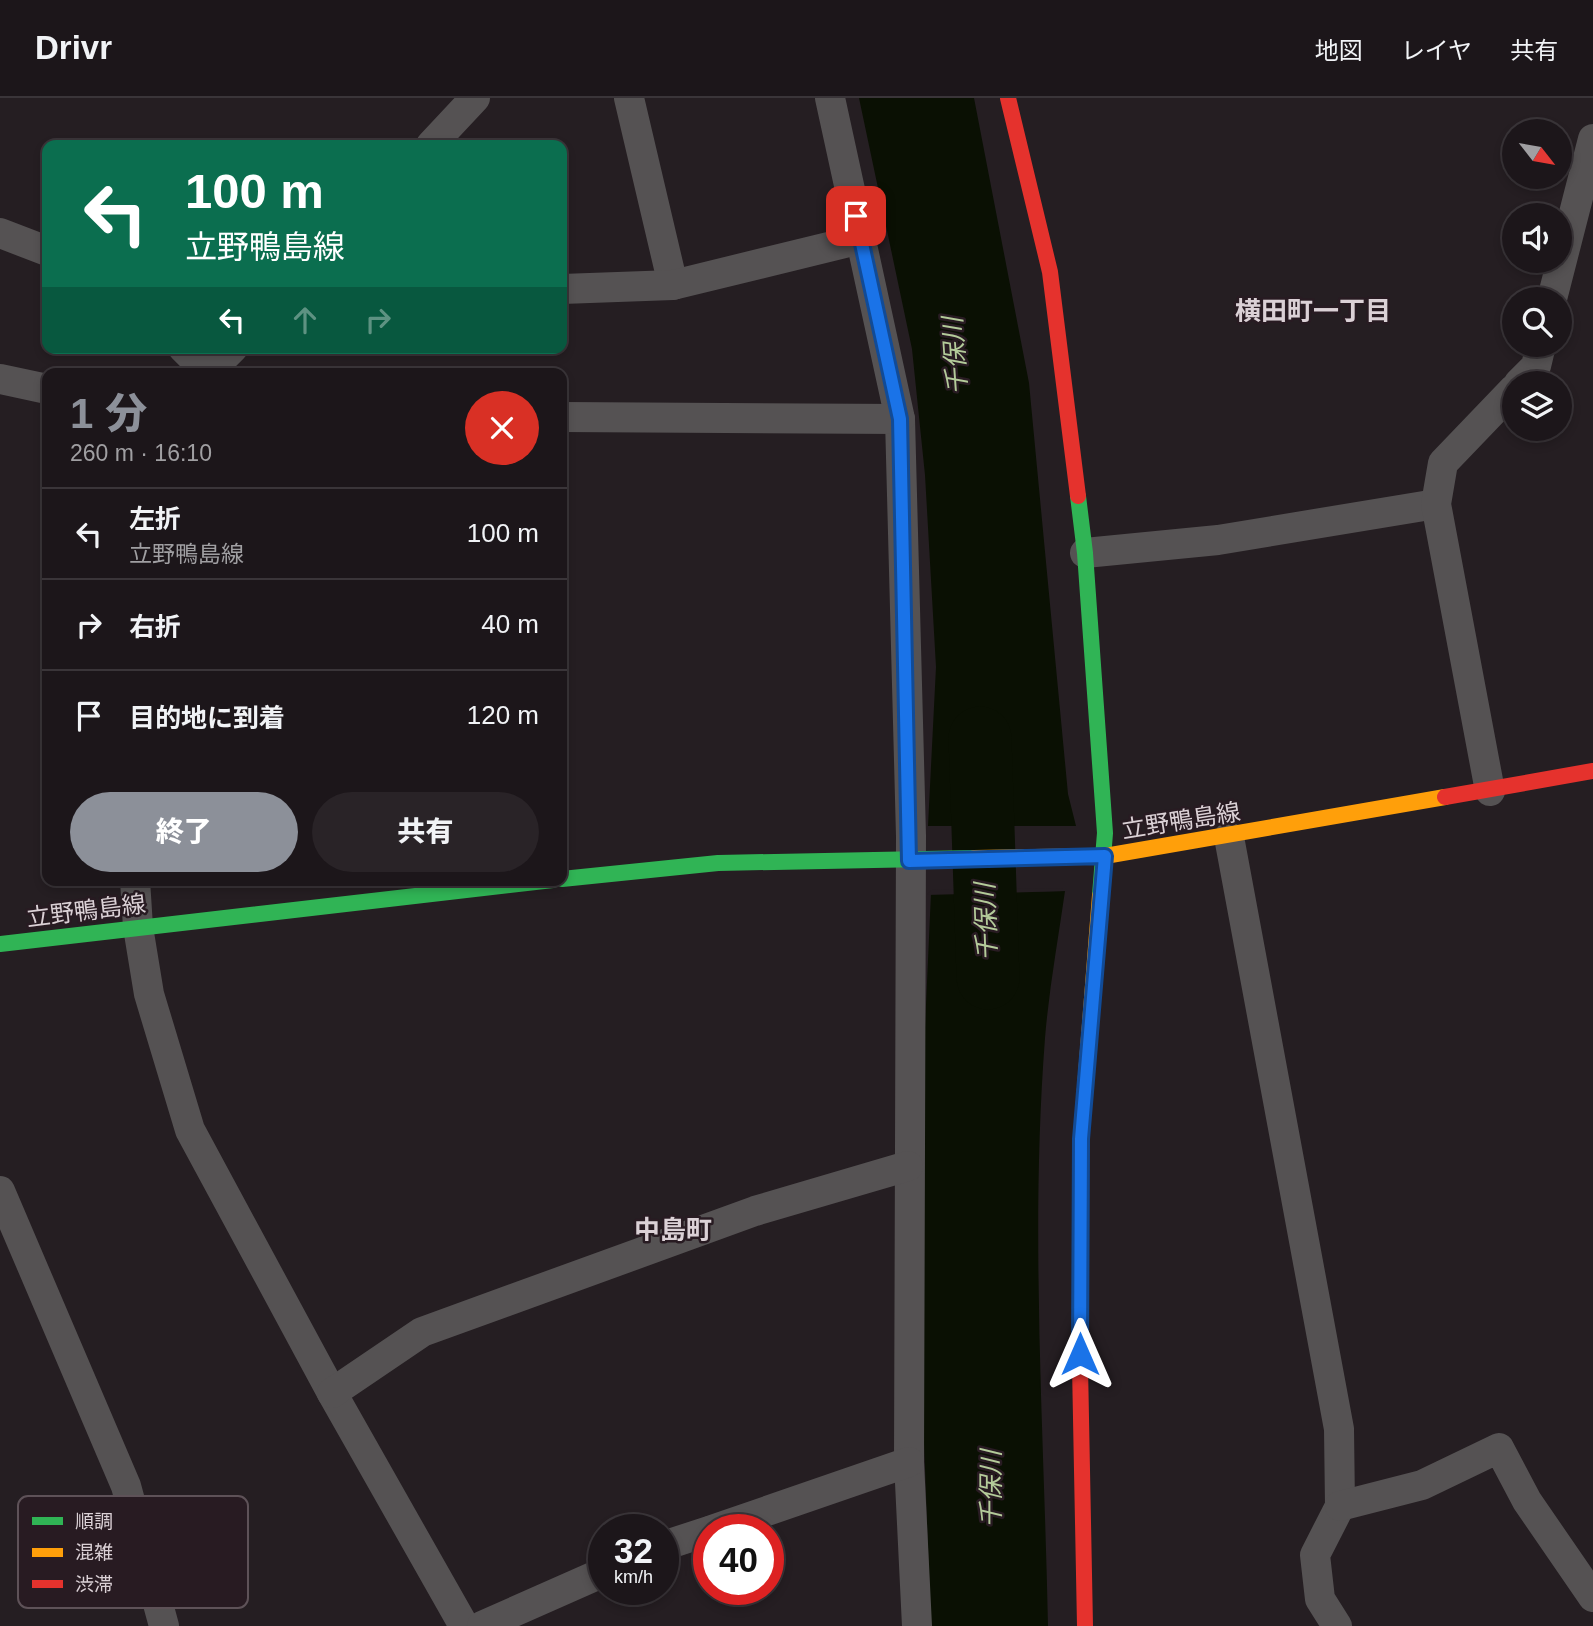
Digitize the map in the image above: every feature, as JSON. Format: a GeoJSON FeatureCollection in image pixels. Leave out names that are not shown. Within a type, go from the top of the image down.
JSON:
{"type":"FeatureCollection","features":[{"type":"Feature","properties":{"kind":"main road"},"geometry":{"type":"LineString","coordinates":[[1008,98],[1050,272],[1085,553],[1097,856],[1081,1139],[1080,1435],[1085,1626]]}},
{"type":"Feature","properties":{"kind":"main road","name":"立野鴨島線"},"geometry":{"type":"LineString","coordinates":[[567,878],[718,863],[1097,856],[1229,837],[1593,771]]}},
{"type":"Feature","properties":{"kind":"main road","name":"立野鴨島線"},"geometry":{"type":"LineString","coordinates":[[0,944],[500,886]]}},
{"type":"Feature","properties":{"kind":"street"},"geometry":{"type":"LineString","coordinates":[[436,140],[475,98]]}},
{"type":"Feature","properties":{"kind":"street"},"geometry":{"type":"LineString","coordinates":[[629,98],[673,285]]}},
{"type":"Feature","properties":{"kind":"street"},"geometry":{"type":"LineString","coordinates":[[830,98],[900,419],[918,861],[908,1166],[909,1462],[917,1626]]}},
{"type":"Feature","properties":{"kind":"street"},"geometry":{"type":"LineString","coordinates":[[1555,287],[1593,139]]}},
{"type":"Feature","properties":{"kind":"street"},"geometry":{"type":"LineString","coordinates":[[0,233],[42,249]]}},
{"type":"Feature","properties":{"kind":"street"},"geometry":{"type":"LineString","coordinates":[[567,289],[673,285],[861,239]]}},
{"type":"Feature","properties":{"kind":"street"},"geometry":{"type":"LineString","coordinates":[[190,354],[205,368]]}},
{"type":"Feature","properties":{"kind":"street"},"geometry":{"type":"LineString","coordinates":[[213,368],[227,354]]}},
{"type":"Feature","properties":{"kind":"street"},"geometry":{"type":"LineString","coordinates":[[0,379],[42,388]]}},
{"type":"Feature","properties":{"kind":"street"},"geometry":{"type":"LineString","coordinates":[[1490,790],[1436,504],[1443,463],[1502,402]]}},
{"type":"Feature","properties":{"kind":"street"},"geometry":{"type":"LineString","coordinates":[[567,417],[900,419]]}},
{"type":"Feature","properties":{"kind":"street"},"geometry":{"type":"LineString","coordinates":[[1085,553],[1218,540],[1436,504]]}},
{"type":"Feature","properties":{"kind":"street"},"geometry":{"type":"LineString","coordinates":[[1229,837],[1339,1429],[1340,1506],[1315,1555],[1320,1599],[1337,1626]]}},
{"type":"Feature","properties":{"kind":"street"},"geometry":{"type":"LineString","coordinates":[[135,886],[138,927],[149,994],[190,1130],[332,1393],[464,1626]]}},
{"type":"Feature","properties":{"kind":"street"},"geometry":{"type":"LineString","coordinates":[[332,1393],[422,1332],[755,1211],[908,1166]]}},
{"type":"Feature","properties":{"kind":"street"},"geometry":{"type":"LineString","coordinates":[[0,1191],[129,1496]]}},
{"type":"Feature","properties":{"kind":"street"},"geometry":{"type":"LineString","coordinates":[[1340,1506],[1422,1485],[1499,1448],[1527,1500],[1593,1597]]}},
{"type":"Feature","properties":{"kind":"street"},"geometry":{"type":"LineString","coordinates":[[758,1514],[909,1462]]}},
{"type":"Feature","properties":{"kind":"street"},"geometry":{"type":"LineString","coordinates":[[482,1626],[588,1579]]}},
{"type":"Feature","properties":{"kind":"street"},"geometry":{"type":"LineString","coordinates":[[159,1608],[164,1626]]}},
{"type":"Feature","properties":{"kind":"water"},"geometry":{"type":"Polygon","coordinates":[[[859,98],[974,98],[1029,383],[1068,794],[1076,826],[928,826],[936,667],[925,475],[912,349],[859,98]]]}},
{"type":"Feature","properties":{"kind":"water"},"geometry":{"type":"Polygon","coordinates":[[[1065,891],[1045,1038],[1039,1185],[1039,1332],[1048,1626],[931,1626],[916,1230],[931,893],[1065,891]]]}},
{"type":"Feature","properties":{"kind":"pier"},"geometry":{"type":"Polygon","coordinates":[[[928,826],[1080,826],[1076,830],[928,830],[928,826]]]}},
{"type":"Feature","properties":{"kind":"pier"},"geometry":{"type":"Polygon","coordinates":[[[1065,888],[1068,891],[927,895],[931,890],[1065,888]]]}},
{"type":"Feature","properties":{"kind":"waterway","name":"千保川"},"geometry":{"type":"LineString","coordinates":[[980,738],[988,978]]}},
{"type":"Feature","properties":{"kind":"traffic: fast"},"geometry":{"type":"LineString","coordinates":[[1078,496],[1085,553],[1105,833],[1100,895]]}},
{"type":"Feature","properties":{"kind":"traffic: fast"},"geometry":{"type":"LineString","coordinates":[[567,878],[718,863],[974,858]]}},
{"type":"Feature","properties":{"kind":"traffic: fast"},"geometry":{"type":"LineString","coordinates":[[0,944],[501,886]]}},
{"type":"Feature","properties":{"kind":"traffic: slow"},"geometry":{"type":"LineString","coordinates":[[974,858],[1105,856],[1445,797]]}},
{"type":"Feature","properties":{"kind":"traffic: slow"},"geometry":{"type":"LineString","coordinates":[[1080,1366],[1081,1139],[1100,895]]}},
{"type":"Feature","properties":{"kind":"traffic: jam"},"geometry":{"type":"LineString","coordinates":[[1008,98],[1050,272],[1078,496]]}},
{"type":"Feature","properties":{"kind":"traffic: jam"},"geometry":{"type":"LineString","coordinates":[[1445,797],[1593,771]]}},
{"type":"Feature","properties":{"kind":"traffic: jam"},"geometry":{"type":"LineString","coordinates":[[1080,1366],[1085,1626]]}},
{"type":"Feature","properties":{"kind":"district","name":"横田町一丁目"},"geometry":{"type":"Point","coordinates":[1313,311]}},
{"type":"Feature","properties":{"kind":"district","name":"中島町"},"geometry":{"type":"Point","coordinates":[673,1230]}},
{"type":"Feature","properties":{"kind":"route"},"geometry":{"type":"LineString","coordinates":[[856,216],[900,419],[911,836],[909,861],[1105,856],[1081,1139],[1080,1354]]}}]}
